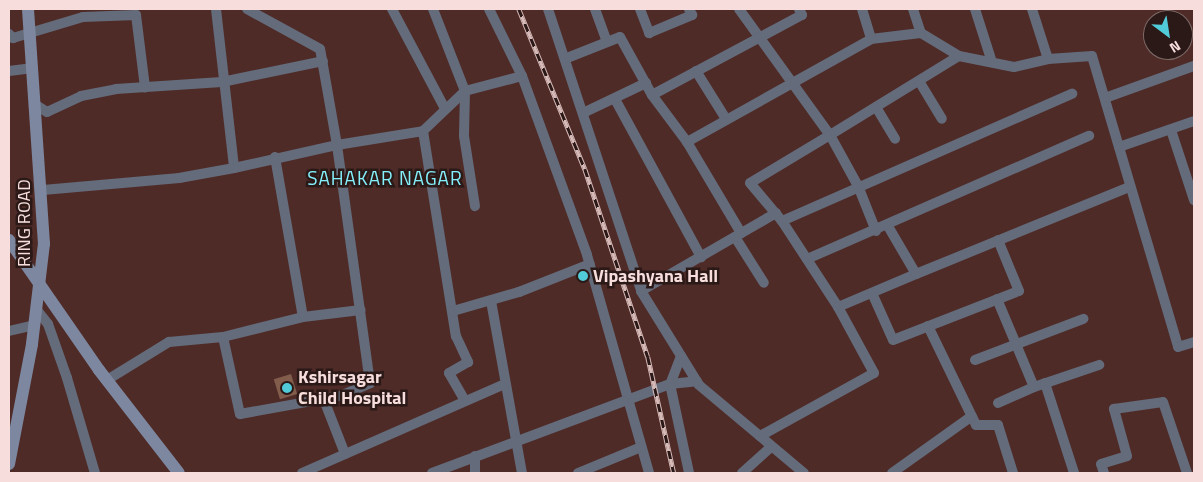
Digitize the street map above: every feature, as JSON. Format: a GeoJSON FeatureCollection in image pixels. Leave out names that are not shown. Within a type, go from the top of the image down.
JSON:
{"type":"FeatureCollection","features":[{"type":"Feature","properties":{"kind":"street","name":"RING ROAD"},"geometry":{"type":"LineString","coordinates":[[9,464],[41,285],[42,190],[28,9]]}},
{"type":"Feature","properties":{"kind":"street"},"geometry":{"type":"LineString","coordinates":[[216,9],[222,82],[234,168]]}},
{"type":"Feature","properties":{"kind":"street"},"geometry":{"type":"LineString","coordinates":[[223,337],[240,414],[324,400],[370,383],[337,144],[320,49],[247,9]]}},
{"type":"Feature","properties":{"kind":"street"},"geometry":{"type":"LineString","coordinates":[[392,9],[444,107]]}},
{"type":"Feature","properties":{"kind":"street"},"geometry":{"type":"LineString","coordinates":[[433,9],[465,91],[464,136],[475,206]]}},
{"type":"Feature","properties":{"kind":"street"},"geometry":{"type":"LineString","coordinates":[[489,9],[522,76],[590,264],[649,473]]}},
{"type":"Feature","properties":{"kind":"street"},"geometry":{"type":"LineString","coordinates":[[548,9],[566,58],[641,292],[697,381],[804,473]]}},
{"type":"Feature","properties":{"kind":"street"},"geometry":{"type":"LineString","coordinates":[[595,9],[607,42]]}},
{"type":"Feature","properties":{"kind":"street"},"geometry":{"type":"LineString","coordinates":[[640,9],[648,33],[692,15],[689,9]]}},
{"type":"Feature","properties":{"kind":"street"},"geometry":{"type":"LineString","coordinates":[[739,9],[830,135],[858,186],[876,231]]}},
{"type":"Feature","properties":{"kind":"street"},"geometry":{"type":"LineString","coordinates":[[652,95],[802,15],[799,9]]}},
{"type":"Feature","properties":{"kind":"street"},"geometry":{"type":"LineString","coordinates":[[862,9],[871,39]]}},
{"type":"Feature","properties":{"kind":"street"},"geometry":{"type":"LineString","coordinates":[[913,9],[921,33]]}},
{"type":"Feature","properties":{"kind":"street"},"geometry":{"type":"LineString","coordinates":[[975,9],[991,59]]}},
{"type":"Feature","properties":{"kind":"street"},"geometry":{"type":"LineString","coordinates":[[1032,9],[1048,59]]}},
{"type":"Feature","properties":{"kind":"street"},"geometry":{"type":"LineString","coordinates":[[9,34],[13,38],[30,34],[83,16],[136,15],[145,87]]}},
{"type":"Feature","properties":{"kind":"street"},"geometry":{"type":"LineString","coordinates":[[687,142],[726,119],[795,85],[871,39],[921,33],[959,56],[991,59],[1014,67],[1048,59],[1092,56],[1129,187],[1178,347],[1194,342]]}},
{"type":"Feature","properties":{"kind":"street"},"geometry":{"type":"LineString","coordinates":[[566,58],[620,36],[652,95],[687,142],[764,283]]}},
{"type":"Feature","properties":{"kind":"street"},"geometry":{"type":"LineString","coordinates":[[760,436],[874,372],[838,307],[779,217],[750,183],[959,56]]}},
{"type":"Feature","properties":{"kind":"street"},"geometry":{"type":"LineString","coordinates":[[36,105],[47,112],[81,96],[145,87],[222,82],[322,61]]}},
{"type":"Feature","properties":{"kind":"street"},"geometry":{"type":"LineString","coordinates":[[1105,98],[1194,66]]}},
{"type":"Feature","properties":{"kind":"street"},"geometry":{"type":"LineString","coordinates":[[9,71],[33,68]]}},
{"type":"Feature","properties":{"kind":"street"},"geometry":{"type":"LineString","coordinates":[[696,71],[726,119]]}},
{"type":"Feature","properties":{"kind":"street"},"geometry":{"type":"LineString","coordinates":[[42,190],[179,178],[234,168],[337,144],[423,131],[444,107],[465,91],[522,76]]}},
{"type":"Feature","properties":{"kind":"street"},"geometry":{"type":"LineString","coordinates":[[919,81],[942,119]]}},
{"type":"Feature","properties":{"kind":"street"},"geometry":{"type":"LineString","coordinates":[[583,113],[616,101],[646,83]]}},
{"type":"Feature","properties":{"kind":"street"},"geometry":{"type":"LineString","coordinates":[[641,292],[738,235],[858,186],[1072,94]]}},
{"type":"Feature","properties":{"kind":"street"},"geometry":{"type":"LineString","coordinates":[[616,101],[701,257]]}},
{"type":"Feature","properties":{"kind":"street"},"geometry":{"type":"LineString","coordinates":[[876,107],[895,139]]}},
{"type":"Feature","properties":{"kind":"street"},"geometry":{"type":"LineString","coordinates":[[1119,147],[1194,121]]}},
{"type":"Feature","properties":{"kind":"street"},"geometry":{"type":"LineString","coordinates":[[1171,130],[1194,200]]}},
{"type":"Feature","properties":{"kind":"street"},"geometry":{"type":"LineString","coordinates":[[423,131],[456,336],[468,362],[449,374],[465,401]]}},
{"type":"Feature","properties":{"kind":"street"},"geometry":{"type":"LineString","coordinates":[[806,259],[888,226],[1089,136]]}},
{"type":"Feature","properties":{"kind":"street"},"geometry":{"type":"LineString","coordinates":[[275,157],[303,317]]}},
{"type":"Feature","properties":{"kind":"street"},"geometry":{"type":"LineString","coordinates":[[838,307],[1129,187]]}},
{"type":"Feature","properties":{"kind":"street"},"geometry":{"type":"LineString","coordinates":[[888,226],[916,274]]}},
{"type":"Feature","properties":{"kind":"street"},"geometry":{"type":"LineString","coordinates":[[9,240],[107,380],[179,473]]}},
{"type":"Feature","properties":{"kind":"street"},"geometry":{"type":"LineString","coordinates":[[872,293],[893,340],[1019,291],[998,240]]}},
{"type":"Feature","properties":{"kind":"street"},"geometry":{"type":"LineString","coordinates":[[453,310],[490,301],[590,264]]}},
{"type":"Feature","properties":{"kind":"street"},"geometry":{"type":"LineString","coordinates":[[997,299],[1034,387]]}},
{"type":"Feature","properties":{"kind":"street"},"geometry":{"type":"LineString","coordinates":[[490,301],[513,441],[522,473]]}},
{"type":"Feature","properties":{"kind":"street"},"geometry":{"type":"LineString","coordinates":[[37,310],[48,324],[64,369],[95,473]]}},
{"type":"Feature","properties":{"kind":"street"},"geometry":{"type":"LineString","coordinates":[[107,380],[169,342],[223,337],[303,317],[361,310]]}},
{"type":"Feature","properties":{"kind":"street"},"geometry":{"type":"LineString","coordinates":[[976,360],[1083,319]]}},
{"type":"Feature","properties":{"kind":"street"},"geometry":{"type":"LineString","coordinates":[[9,331],[35,325]]}},
{"type":"Feature","properties":{"kind":"street"},"geometry":{"type":"LineString","coordinates":[[928,326],[976,425],[998,425],[1013,473]]}},
{"type":"Feature","properties":{"kind":"street"},"geometry":{"type":"LineString","coordinates":[[681,356],[670,384],[689,473]]}},
{"type":"Feature","properties":{"kind":"street"},"geometry":{"type":"LineString","coordinates":[[998,403],[1034,387],[1099,365]]}},
{"type":"Feature","properties":{"kind":"street"},"geometry":{"type":"LineString","coordinates":[[432,473],[513,441],[670,384],[697,381]]}},
{"type":"Feature","properties":{"kind":"street"},"geometry":{"type":"LineString","coordinates":[[1045,383],[1074,473]]}},
{"type":"Feature","properties":{"kind":"street"},"geometry":{"type":"LineString","coordinates":[[302,473],[504,384]]}},
{"type":"Feature","properties":{"kind":"street"},"geometry":{"type":"LineString","coordinates":[[324,400],[345,454]]}},
{"type":"Feature","properties":{"kind":"street"},"geometry":{"type":"LineString","coordinates":[[1104,473],[1101,464],[1127,456],[1114,409],[1163,402],[1187,473]]}},
{"type":"Feature","properties":{"kind":"street"},"geometry":{"type":"LineString","coordinates":[[892,473],[972,416]]}},
{"type":"Feature","properties":{"kind":"street"},"geometry":{"type":"LineString","coordinates":[[742,473],[772,446]]}},
{"type":"Feature","properties":{"kind":"street"},"geometry":{"type":"LineString","coordinates":[[578,473],[641,447]]}},
{"type":"Feature","properties":{"kind":"street"},"geometry":{"type":"LineString","coordinates":[[475,456],[475,473]]}},
{"type":"Feature","properties":{"kind":"building"},"geometry":{"type":"Polygon","coordinates":[[[291,374],[297,394],[280,399],[274,379],[291,374]]]}},
{"type":"Feature","properties":{"kind":"railway"},"geometry":{"type":"LineString","coordinates":[[519,9],[585,169],[648,357],[674,473]]}},
{"type":"Feature","properties":{"kind":"place","name":"Vipashyana Hall"},"geometry":{"type":"Point","coordinates":[583,276]}},
{"type":"Feature","properties":{"kind":"place","name":"Kshirsagar Child Hospital"},"geometry":{"type":"Point","coordinates":[287,388]}},
{"type":"Feature","properties":{"kind":"district","name":"SAHAKAR NAGAR"},"geometry":{"type":"Point","coordinates":[385,178]}}]}
